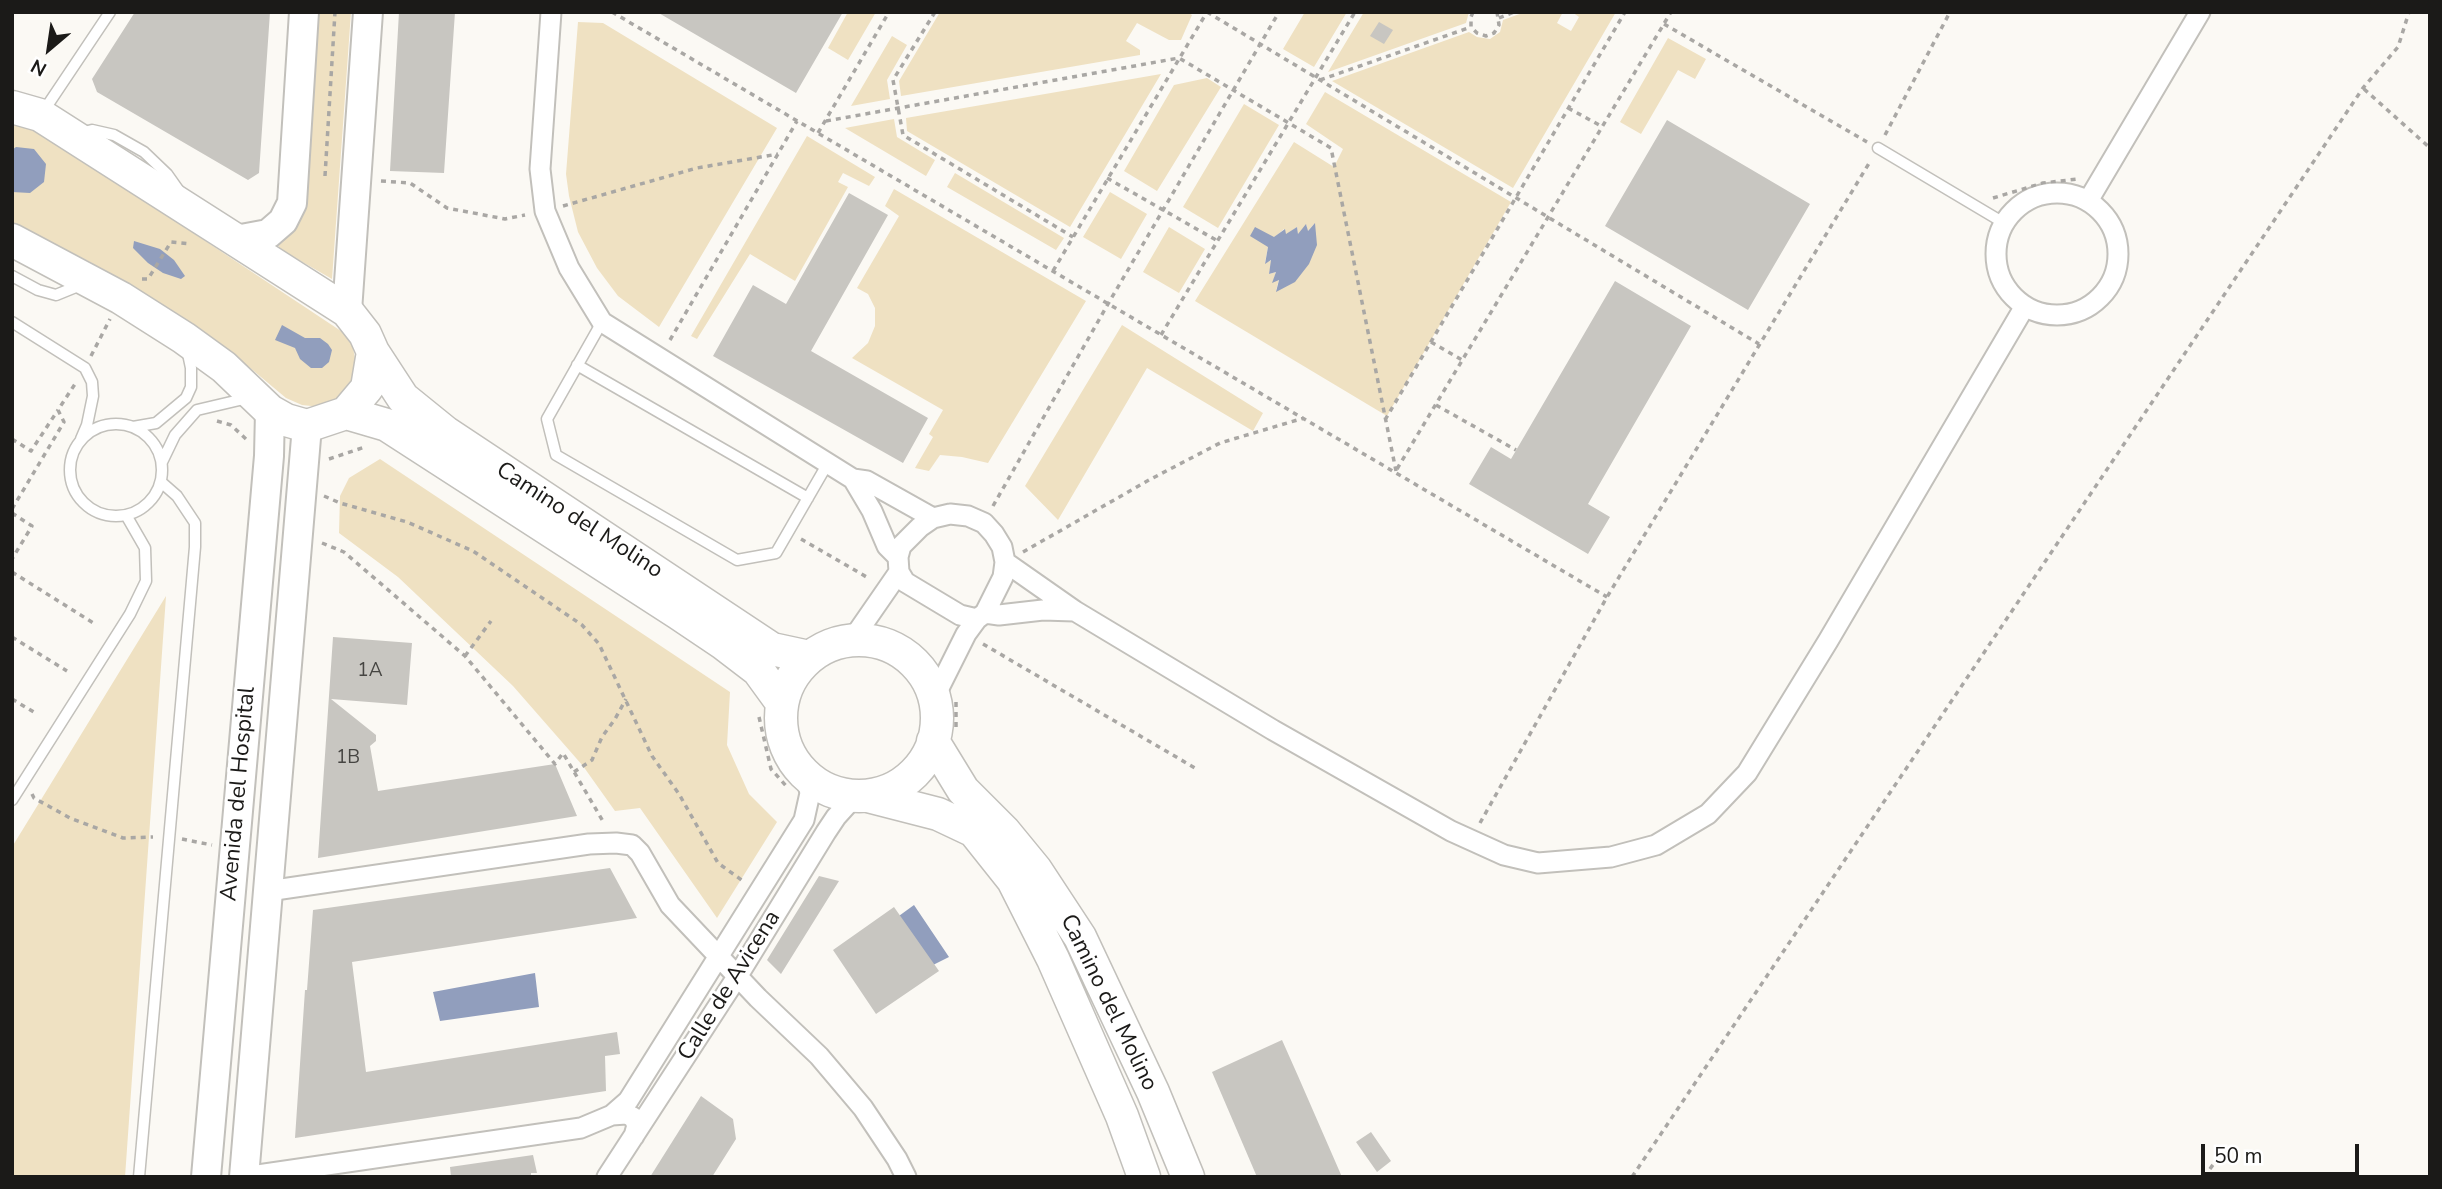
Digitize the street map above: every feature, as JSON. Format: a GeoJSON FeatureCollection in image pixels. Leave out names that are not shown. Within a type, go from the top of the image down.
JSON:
{"type":"FeatureCollection","features":[{"type":"Feature","properties":{"kind":"main road"},"geometry":{"type":"LineString","coordinates":[[236,240],[268,234],[283,221],[292,203],[304,12]]}},
{"type":"Feature","properties":{"kind":"main road"},"geometry":{"type":"LineString","coordinates":[[26,111],[73,136],[347,311],[368,12]]}},
{"type":"Feature","properties":{"kind":"main road"},"geometry":{"type":"LineString","coordinates":[[12,240],[89,281],[184,338],[224,367],[262,404],[286,420],[307,426],[346,413],[367,388],[373,352]]}},
{"type":"Feature","properties":{"kind":"main road","name":"Camino del Molino"},"geometry":{"type":"LineString","coordinates":[[347,311],[365,334],[373,352],[403,398],[444,432],[772,649],[809,657]]}},
{"type":"Feature","properties":{"kind":"main road","name":"Avenida del Hospital"},"geometry":{"type":"LineString","coordinates":[[206,1177],[269,456],[262,404]]}},
{"type":"Feature","properties":{"kind":"main road","name":"Camino del Molino"},"geometry":{"type":"LineString","coordinates":[[346,413],[387,425],[701,628],[758,670],[771,708]]}},
{"type":"Feature","properties":{"kind":"main road","name":"Avenida del Hospital"},"geometry":{"type":"LineString","coordinates":[[244,1177],[307,426]]}},
{"type":"Feature","properties":{"kind":"main road"},"geometry":{"type":"LineString","coordinates":[[852,640],[887,646],[903,654],[917,666],[934,698],[937,719],[933,741],[924,761],[909,778],[890,790],[862,796],[837,793],[821,786],[807,790],[784,742],[780,723],[771,708],[809,657],[822,649],[852,640]]}},
{"type":"Feature","properties":{"kind":"main road","name":"Camino del Molino"},"geometry":{"type":"LineString","coordinates":[[933,741],[963,790],[1004,831],[1036,870],[1080,937],[1153,1092],[1188,1177]]}},
{"type":"Feature","properties":{"kind":"main road","name":"Camino del Molino"},"geometry":{"type":"LineString","coordinates":[[862,796],[938,814],[974,831],[1013,880],[1053,958],[1117,1104],[1143,1177]]}},
{"type":"Feature","properties":{"kind":"street"},"geometry":{"type":"LineString","coordinates":[[551,12],[540,169],[545,211],[569,268],[602,322],[853,479],[867,481],[933,518]]}},
{"type":"Feature","properties":{"kind":"street"},"geometry":{"type":"LineString","coordinates":[[2088,201],[2200,12]]}},
{"type":"Feature","properties":{"kind":"street"},"geometry":{"type":"LineString","coordinates":[[2051,193],[2070,194],[2088,201],[2103,213],[2114,229],[2119,248],[2117,267],[2110,285],[2098,300],[2081,310],[2063,315],[2043,313],[2025,306],[2013,296],[1998,269],[1998,237],[2004,223],[2017,208],[2032,198],[2051,193]]}},
{"type":"Feature","properties":{"kind":"street"},"geometry":{"type":"LineString","coordinates":[[1005,562],[1075,611],[1273,730],[1471,840],[1504,855],[1538,863],[1611,857],[1657,845],[1708,814],[1747,773],[2025,306]]}},
{"type":"Feature","properties":{"kind":"street"},"geometry":{"type":"LineString","coordinates":[[853,479],[872,511],[905,582],[960,615],[976,622],[999,615],[1043,610],[1075,611]]}},
{"type":"Feature","properties":{"kind":"street"},"geometry":{"type":"LineString","coordinates":[[852,640],[887,589],[898,564],[901,547],[920,527],[933,518],[950,514],[968,516],[984,523],[1002,547],[1005,562],[1003,577],[934,698]]}},
{"type":"Feature","properties":{"kind":"street"},"geometry":{"type":"LineString","coordinates":[[244,1177],[581,1128],[612,1115],[628,1101],[804,820],[807,790]]}},
{"type":"Feature","properties":{"kind":"street","name":"Calle de Avicena"},"geometry":{"type":"LineString","coordinates":[[607,1177],[737,977],[836,817],[862,796]]}},
{"type":"Feature","properties":{"kind":"street"},"geometry":{"type":"LineString","coordinates":[[268,891],[589,845],[632,845],[640,853],[670,905],[737,977],[819,1056],[863,1108],[906,1177]]}},
{"type":"Feature","properties":{"kind":"street"},"geometry":{"type":"LineString","coordinates":[[612,1115],[626,1114],[633,1117],[637,1125],[634,1136]]}},
{"type":"Feature","properties":{"kind":"lane"},"geometry":{"type":"LineString","coordinates":[[26,111],[110,12]]}},
{"type":"Feature","properties":{"kind":"lane"},"geometry":{"type":"LineString","coordinates":[[1878,148],[2004,223]]}},
{"type":"Feature","properties":{"kind":"lane"},"geometry":{"type":"LineString","coordinates":[[12,276],[38,290],[56,295],[89,281]]}},
{"type":"Feature","properties":{"kind":"lane"},"geometry":{"type":"LineString","coordinates":[[12,322],[85,368],[92,382],[93,396],[87,425],[71,458],[70,477],[77,495],[90,508],[107,516],[126,515],[142,509],[154,497],[161,481],[162,462],[175,435],[197,410],[262,404]]}},
{"type":"Feature","properties":{"kind":"lane"},"geometry":{"type":"LineString","coordinates":[[602,322],[547,419],[556,455],[737,560],[776,553],[828,463]]}},
{"type":"Feature","properties":{"kind":"lane"},"geometry":{"type":"LineString","coordinates":[[80,442],[94,429],[113,424],[133,427],[156,423],[186,398],[191,387],[191,368],[184,338]]}},
{"type":"Feature","properties":{"kind":"lane"},"geometry":{"type":"LineString","coordinates":[[578,365],[808,498]]}},
{"type":"Feature","properties":{"kind":"lane"},"geometry":{"type":"LineString","coordinates":[[133,427],[146,435],[156,447],[162,462]]}},
{"type":"Feature","properties":{"kind":"lane"},"geometry":{"type":"LineString","coordinates":[[139,1177],[195,547],[195,523],[177,496],[161,481]]}},
{"type":"Feature","properties":{"kind":"lane"},"geometry":{"type":"LineString","coordinates":[[12,800],[130,614],[146,581],[145,548],[126,515]]}},
{"type":"Feature","properties":{"kind":"path"},"geometry":{"type":"LineString","coordinates":[[325,176],[335,12]]}},
{"type":"Feature","properties":{"kind":"path"},"geometry":{"type":"LineString","coordinates":[[612,12],[1607,597]]}},
{"type":"Feature","properties":{"kind":"path"},"geometry":{"type":"LineString","coordinates":[[818,133],[889,12]]}},
{"type":"Feature","properties":{"kind":"path"},"geometry":{"type":"LineString","coordinates":[[935,12],[893,80],[902,135],[1073,237]]}},
{"type":"Feature","properties":{"kind":"path"},"geometry":{"type":"LineString","coordinates":[[1053,271],[1207,12],[1759,344]]}},
{"type":"Feature","properties":{"kind":"path"},"geometry":{"type":"LineString","coordinates":[[984,523],[1108,304],[1279,12]]}},
{"type":"Feature","properties":{"kind":"path"},"geometry":{"type":"LineString","coordinates":[[1161,335],[1287,123],[1318,79],[1355,12]]}},
{"type":"Feature","properties":{"kind":"path"},"geometry":{"type":"LineString","coordinates":[[1471,27],[1473,12]]}},
{"type":"Feature","properties":{"kind":"path"},"geometry":{"type":"LineString","coordinates":[[1471,27],[1481,35],[1490,35],[1497,29],[1497,12]]}},
{"type":"Feature","properties":{"kind":"path"},"geometry":{"type":"LineString","coordinates":[[1499,18],[1514,12]]}},
{"type":"Feature","properties":{"kind":"path"},"geometry":{"type":"LineString","coordinates":[[1385,420],[1625,12]]}},
{"type":"Feature","properties":{"kind":"path"},"geometry":{"type":"LineString","coordinates":[[1396,471],[1671,12]]}},
{"type":"Feature","properties":{"kind":"path"},"geometry":{"type":"LineString","coordinates":[[1471,840],[1607,597],[1878,148],[1950,12]]}},
{"type":"Feature","properties":{"kind":"path"},"geometry":{"type":"LineString","coordinates":[[1632,1177],[2363,88],[2398,47],[2409,12]]}},
{"type":"Feature","properties":{"kind":"path"},"geometry":{"type":"LineString","coordinates":[[1664,24],[1878,148]]}},
{"type":"Feature","properties":{"kind":"path"},"geometry":{"type":"LineString","coordinates":[[1318,79],[1471,27]]}},
{"type":"Feature","properties":{"kind":"path"},"geometry":{"type":"LineString","coordinates":[[826,121],[1180,58],[1331,148],[1396,471]]}},
{"type":"Feature","properties":{"kind":"path"},"geometry":{"type":"LineString","coordinates":[[2363,88],[2430,148]]}},
{"type":"Feature","properties":{"kind":"path"},"geometry":{"type":"LineString","coordinates":[[1568,108],[1602,127]]}},
{"type":"Feature","properties":{"kind":"path"},"geometry":{"type":"LineString","coordinates":[[659,359],[797,121]]}},
{"type":"Feature","properties":{"kind":"path"},"geometry":{"type":"LineString","coordinates":[[447,208],[505,219],[545,211],[697,169],[778,154]]}},
{"type":"Feature","properties":{"kind":"path"},"geometry":{"type":"LineString","coordinates":[[1107,178],[1216,240]]}},
{"type":"Feature","properties":{"kind":"path"},"geometry":{"type":"LineString","coordinates":[[1991,198],[2043,183],[2083,178]]}},
{"type":"Feature","properties":{"kind":"path"},"geometry":{"type":"LineString","coordinates":[[148,279],[171,242]]}},
{"type":"Feature","properties":{"kind":"path"},"geometry":{"type":"LineString","coordinates":[[1431,342],[1462,360]]}},
{"type":"Feature","properties":{"kind":"path"},"geometry":{"type":"LineString","coordinates":[[1436,405],[1516,450]]}},
{"type":"Feature","properties":{"kind":"path"},"geometry":{"type":"LineString","coordinates":[[12,439],[32,451],[58,410]]}},
{"type":"Feature","properties":{"kind":"path"},"geometry":{"type":"LineString","coordinates":[[197,410],[204,419],[230,425],[269,456]]}},
{"type":"Feature","properties":{"kind":"path"},"geometry":{"type":"LineString","coordinates":[[1005,562],[1220,443],[1304,418]]}},
{"type":"Feature","properties":{"kind":"path"},"geometry":{"type":"LineString","coordinates":[[366,447],[303,476],[340,503],[407,522],[473,551],[582,625],[599,644],[652,756],[679,794],[718,863],[760,891]]}},
{"type":"Feature","properties":{"kind":"path"},"geometry":{"type":"LineString","coordinates":[[12,513],[32,526],[12,559]]}},
{"type":"Feature","properties":{"kind":"path"},"geometry":{"type":"LineString","coordinates":[[298,532],[344,552],[465,656],[555,764],[563,752],[616,843]]}},
{"type":"Feature","properties":{"kind":"path"},"geometry":{"type":"LineString","coordinates":[[790,532],[887,589]]}},
{"type":"Feature","properties":{"kind":"path"},"geometry":{"type":"LineString","coordinates":[[12,572],[95,624]]}},
{"type":"Feature","properties":{"kind":"path"},"geometry":{"type":"LineString","coordinates":[[465,656],[491,621]]}},
{"type":"Feature","properties":{"kind":"path"},"geometry":{"type":"LineString","coordinates":[[976,622],[1195,768]]}},
{"type":"Feature","properties":{"kind":"path"},"geometry":{"type":"LineString","coordinates":[[12,637],[66,671]]}},
{"type":"Feature","properties":{"kind":"path"},"geometry":{"type":"LineString","coordinates":[[12,699],[37,714]]}},
{"type":"Feature","properties":{"kind":"path"},"geometry":{"type":"LineString","coordinates":[[574,772],[592,760],[602,737],[626,699]]}},
{"type":"Feature","properties":{"kind":"path"},"geometry":{"type":"LineString","coordinates":[[771,708],[765,750],[771,769],[789,789],[807,790]]}},
{"type":"Feature","properties":{"kind":"path"},"geometry":{"type":"LineString","coordinates":[[25,780],[34,798],[70,818],[123,838],[169,837],[234,849]]}},
{"type":"Feature","properties":{"kind":"path"},"geometry":{"type":"LineString","coordinates":[[2204,1177],[2215,1162]]}},
{"type":"Feature","properties":{"kind":"shaded area"},"geometry":{"type":"Polygon","coordinates":[[[315,12],[351,12],[332,279],[278,248],[299,195],[315,12]]]}},
{"type":"Feature","properties":{"kind":"shaded area"},"geometry":{"type":"Polygon","coordinates":[[[848,12],[876,12],[848,60],[828,48],[848,12]]]}},
{"type":"Feature","properties":{"kind":"shaded area"},"geometry":{"type":"Polygon","coordinates":[[[940,12],[1187,12],[1192,15],[1181,40],[1169,40],[1137,23],[1126,41],[1140,50],[1140,55],[901,96],[899,81],[940,12]]]}},
{"type":"Feature","properties":{"kind":"shaded area"},"geometry":{"type":"Polygon","coordinates":[[[1305,12],[1347,12],[1314,67],[1283,49],[1305,12]]]}},
{"type":"Feature","properties":{"kind":"shaded area"},"geometry":{"type":"Polygon","coordinates":[[[1364,12],[1469,12],[1466,23],[1328,72],[1364,12]]]}},
{"type":"Feature","properties":{"kind":"shaded area"},"geometry":{"type":"Polygon","coordinates":[[[1525,12],[1563,12],[1557,23],[1571,31],[1579,17],[1572,12],[1616,12],[1513,188],[1332,81],[1469,32],[1477,37],[1490,39],[1500,32],[1503,20],[1525,12]]]}},
{"type":"Feature","properties":{"kind":"shaded area"},"geometry":{"type":"Polygon","coordinates":[[[578,22],[603,23],[777,128],[659,327],[618,296],[597,268],[578,232],[566,174],[578,22]]]}},
{"type":"Feature","properties":{"kind":"shaded area"},"geometry":{"type":"Polygon","coordinates":[[[892,36],[907,45],[887,80],[890,99],[851,106],[892,36]]]}},
{"type":"Feature","properties":{"kind":"shaded area"},"geometry":{"type":"Polygon","coordinates":[[[1668,38],[1706,59],[1695,79],[1678,70],[1641,134],[1620,122],[1668,38]]]}},
{"type":"Feature","properties":{"kind":"shaded area"},"geometry":{"type":"Polygon","coordinates":[[[1161,74],[1070,227],[907,131],[906,118],[1161,74]]]}},
{"type":"Feature","properties":{"kind":"shaded area"},"geometry":{"type":"Polygon","coordinates":[[[1207,78],[1221,87],[1157,191],[1124,171],[1174,85],[1207,78]]]}},
{"type":"Feature","properties":{"kind":"shaded area"},"geometry":{"type":"Polygon","coordinates":[[[1325,92],[1511,202],[1387,416],[1195,301],[1294,142],[1334,167],[1343,149],[1306,124],[1325,92]],[[1314,224],[1307,232],[1307,225],[1298,235],[1297,227],[1286,235],[1284,229],[1268,247],[1265,263],[1272,260],[1269,274],[1276,272],[1273,282],[1279,279],[1276,291],[1314,224]]]}},
{"type":"Feature","properties":{"kind":"shaded area"},"geometry":{"type":"Polygon","coordinates":[[[1244,104],[1279,125],[1218,228],[1183,207],[1244,104]]]}},
{"type":"Feature","properties":{"kind":"shaded area"},"geometry":{"type":"Polygon","coordinates":[[[12,119],[29,124],[344,333],[352,343],[355,358],[349,386],[337,399],[321,407],[302,405],[286,398],[195,328],[90,262],[12,224],[12,119]]]}},
{"type":"Feature","properties":{"kind":"shaded area"},"geometry":{"type":"Polygon","coordinates":[[[894,119],[897,137],[935,160],[926,176],[845,128],[894,119]]]}},
{"type":"Feature","properties":{"kind":"shaded area"},"geometry":{"type":"Polygon","coordinates":[[[807,136],[875,177],[869,186],[843,173],[838,182],[848,187],[795,281],[750,254],[697,339],[691,336],[807,136]]]}},
{"type":"Feature","properties":{"kind":"shaded area"},"geometry":{"type":"Polygon","coordinates":[[[955,173],[1064,238],[1056,250],[947,187],[955,173]]]}},
{"type":"Feature","properties":{"kind":"shaded area"},"geometry":{"type":"Polygon","coordinates":[[[894,189],[1086,301],[988,463],[940,455],[929,471],[915,468],[933,437],[929,434],[943,410],[852,358],[868,343],[875,326],[875,308],[868,294],[857,288],[899,216],[885,206],[894,189]]]}},
{"type":"Feature","properties":{"kind":"shaded area"},"geometry":{"type":"Polygon","coordinates":[[[1110,192],[1147,214],[1121,259],[1083,237],[1110,192]]]}},
{"type":"Feature","properties":{"kind":"shaded area"},"geometry":{"type":"Polygon","coordinates":[[[1169,227],[1205,249],[1179,293],[1143,272],[1169,227]]]}},
{"type":"Feature","properties":{"kind":"shaded area"},"geometry":{"type":"Polygon","coordinates":[[[1122,325],[1263,413],[1253,431],[1147,368],[1058,520],[1025,486],[1122,325]]]}},
{"type":"Feature","properties":{"kind":"shaded area"},"geometry":{"type":"Polygon","coordinates":[[[380,459],[730,692],[727,745],[749,794],[777,822],[717,918],[640,808],[615,811],[583,766],[513,686],[398,577],[339,533],[340,496],[349,478],[380,459]]]}},
{"type":"Feature","properties":{"kind":"shaded area"},"geometry":{"type":"Polygon","coordinates":[[[166,596],[125,1177],[12,1177],[12,847],[166,596]]]}},
{"type":"Feature","properties":{"kind":"water"},"geometry":{"type":"Polygon","coordinates":[[[16,147],[34,149],[46,164],[44,182],[30,193],[12,192],[12,150],[16,147]]]}},
{"type":"Feature","properties":{"kind":"water"},"geometry":{"type":"Polygon","coordinates":[[[1315,223],[1317,245],[1309,264],[1295,282],[1276,292],[1279,280],[1272,283],[1276,272],[1269,274],[1271,260],[1265,264],[1268,247],[1250,236],[1255,227],[1274,237],[1285,229],[1286,234],[1297,227],[1298,234],[1306,224],[1308,231],[1315,223]]]}},
{"type":"Feature","properties":{"kind":"water"},"geometry":{"type":"Polygon","coordinates":[[[134,241],[160,249],[174,260],[185,276],[181,279],[163,273],[148,263],[133,248],[134,241]]]}},
{"type":"Feature","properties":{"kind":"water"},"geometry":{"type":"Polygon","coordinates":[[[282,325],[305,338],[320,338],[328,344],[332,350],[329,362],[322,368],[311,368],[300,359],[295,348],[275,340],[282,325]]]}},
{"type":"Feature","properties":{"kind":"water"},"geometry":{"type":"Polygon","coordinates":[[[914,905],[949,957],[925,969],[892,921],[914,905]]]}},
{"type":"Feature","properties":{"kind":"water"},"geometry":{"type":"Polygon","coordinates":[[[535,973],[539,1007],[440,1021],[433,992],[535,973]]]}},
{"type":"Feature","properties":{"kind":"building"},"geometry":{"type":"Polygon","coordinates":[[[135,12],[270,12],[259,173],[248,180],[97,92],[92,79],[135,12]]]}},
{"type":"Feature","properties":{"kind":"building"},"geometry":{"type":"Polygon","coordinates":[[[399,12],[455,12],[444,173],[390,171],[399,12]]]}},
{"type":"Feature","properties":{"kind":"building"},"geometry":{"type":"Polygon","coordinates":[[[657,12],[843,12],[796,93],[657,12]]]}},
{"type":"Feature","properties":{"kind":"building"},"geometry":{"type":"Polygon","coordinates":[[[1379,22],[1393,30],[1384,44],[1370,36],[1379,22]]]}},
{"type":"Feature","properties":{"kind":"building"},"geometry":{"type":"Polygon","coordinates":[[[1667,120],[1810,204],[1748,310],[1605,226],[1667,120]]]}},
{"type":"Feature","properties":{"kind":"building"},"geometry":{"type":"Polygon","coordinates":[[[849,193],[888,215],[811,351],[928,418],[903,463],[713,356],[753,285],[786,304],[849,193]]]}},
{"type":"Feature","properties":{"kind":"building"},"geometry":{"type":"Polygon","coordinates":[[[1615,281],[1691,326],[1588,504],[1610,517],[1588,554],[1469,484],[1491,447],[1511,459],[1615,281]]]}},
{"type":"Feature","properties":{"kind":"building"},"geometry":{"type":"Polygon","coordinates":[[[333,637],[412,643],[407,705],[331,699],[376,735],[376,741],[370,746],[378,791],[555,764],[577,816],[318,858],[333,637]]]}},
{"type":"Feature","properties":{"kind":"building"},"geometry":{"type":"Polygon","coordinates":[[[610,868],[637,918],[352,962],[366,1072],[617,1032],[620,1054],[605,1056],[606,1091],[295,1138],[313,910],[610,868]]]}},
{"type":"Feature","properties":{"kind":"building"},"geometry":{"type":"Polygon","coordinates":[[[819,876],[839,881],[781,974],[767,960],[819,876]]]}},
{"type":"Feature","properties":{"kind":"building"},"geometry":{"type":"Polygon","coordinates":[[[894,907],[939,971],[876,1014],[833,950],[894,907]]]}},
{"type":"Feature","properties":{"kind":"building"},"geometry":{"type":"Polygon","coordinates":[[[1282,1040],[1342,1177],[1257,1177],[1212,1072],[1282,1040]]]}},
{"type":"Feature","properties":{"kind":"building"},"geometry":{"type":"Polygon","coordinates":[[[701,1096],[733,1119],[736,1139],[712,1177],[650,1177],[701,1096]]]}},
{"type":"Feature","properties":{"kind":"building"},"geometry":{"type":"Polygon","coordinates":[[[1371,1132],[1391,1161],[1377,1172],[1356,1142],[1371,1132]]]}},
{"type":"Feature","properties":{"kind":"building"},"geometry":{"type":"Polygon","coordinates":[[[533,1155],[537,1173],[531,1173],[531,1177],[451,1177],[450,1167],[533,1155]]]}}]}
